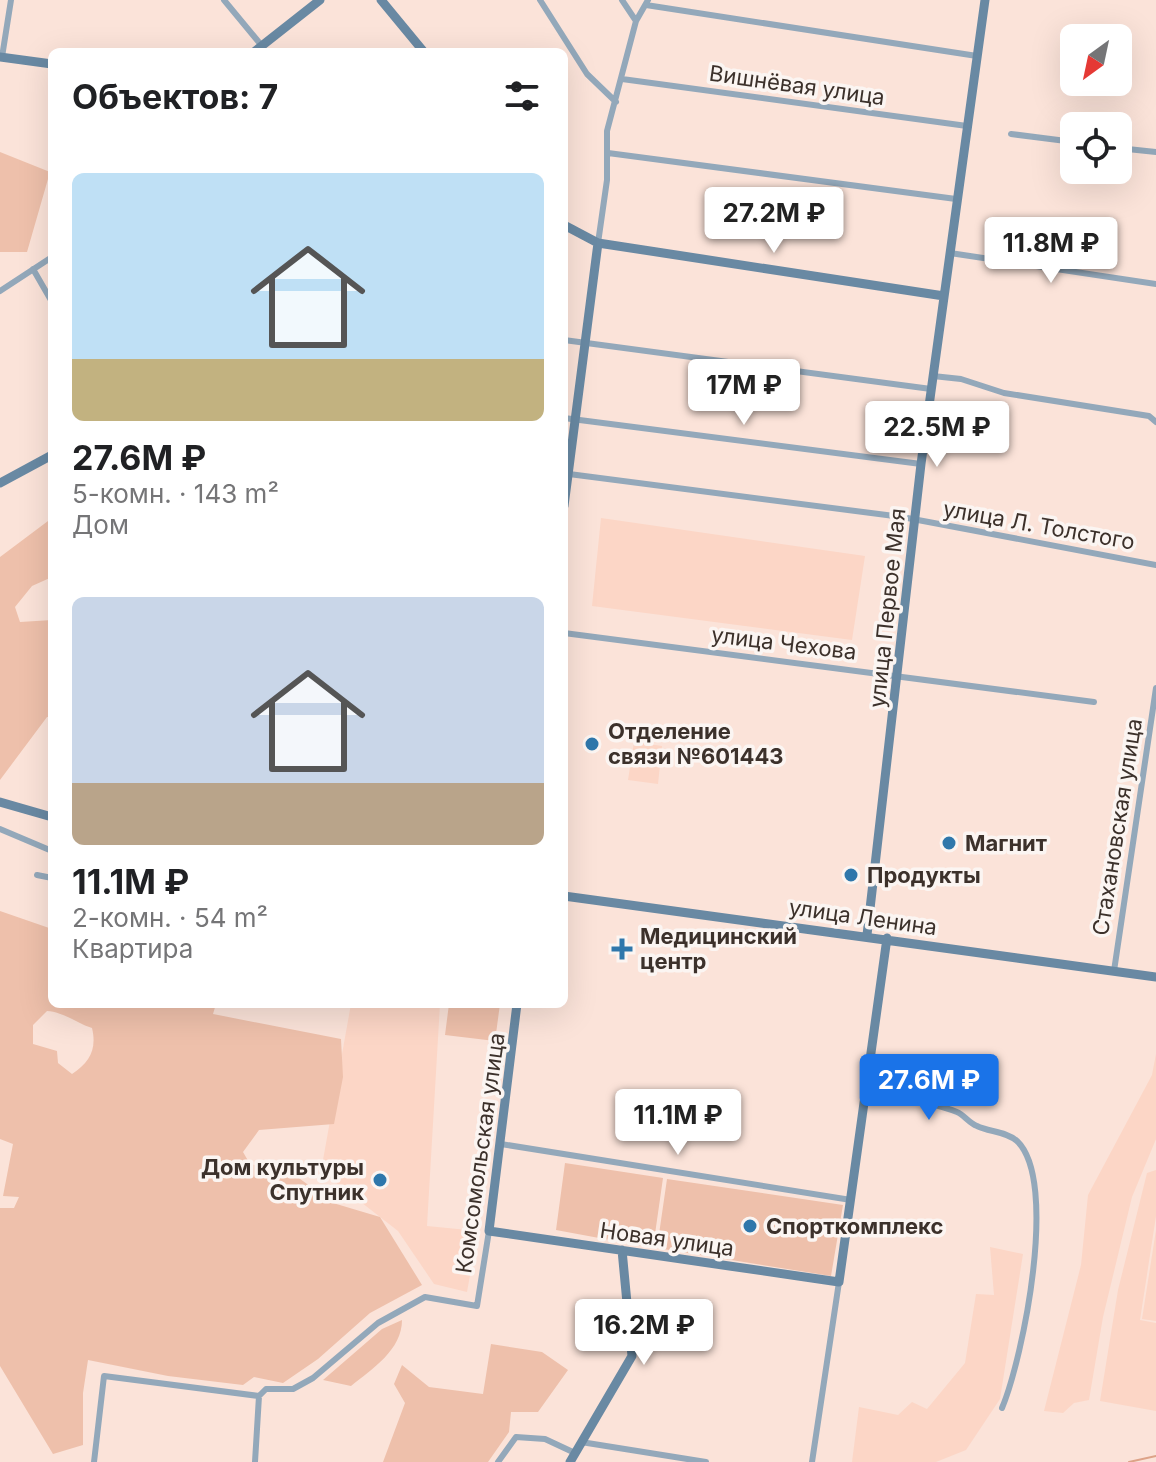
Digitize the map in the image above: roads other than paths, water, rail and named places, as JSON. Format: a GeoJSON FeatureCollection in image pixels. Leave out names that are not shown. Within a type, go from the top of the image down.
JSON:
{"type":"FeatureCollection","features":[{"type":"Feature","properties":{"kind":"street"},"geometry":{"type":"LineString","coordinates":[[11,0],[1,57],[48,63]]}},
{"type":"Feature","properties":{"kind":"street"},"geometry":{"type":"LineString","coordinates":[[224,0],[257,48]]}},
{"type":"Feature","properties":{"kind":"street"},"geometry":{"type":"LineString","coordinates":[[259,48],[320,0]]}},
{"type":"Feature","properties":{"kind":"street"},"geometry":{"type":"LineString","coordinates":[[382,0],[421,48]]}},
{"type":"Feature","properties":{"kind":"street"},"geometry":{"type":"LineString","coordinates":[[540,0],[587,74],[616,102]]}},
{"type":"Feature","properties":{"kind":"street"},"geometry":{"type":"LineString","coordinates":[[622,0],[636,21]]}},
{"type":"Feature","properties":{"kind":"street","name":"улица Первое Мая"},"geometry":{"type":"LineString","coordinates":[[867,935],[921,464],[985,0]]}},
{"type":"Feature","properties":{"kind":"street"},"geometry":{"type":"LineString","coordinates":[[568,480],[588,343],[608,153],[606,139],[636,21],[647,3],[977,56]]}},
{"type":"Feature","properties":{"kind":"street","name":"Вишнёвая улица"},"geometry":{"type":"LineString","coordinates":[[622,79],[967,126]]}},
{"type":"Feature","properties":{"kind":"street"},"geometry":{"type":"LineString","coordinates":[[1011,134],[1060,140]]}},
{"type":"Feature","properties":{"kind":"street"},"geometry":{"type":"LineString","coordinates":[[1132,149],[1156,152]]}},
{"type":"Feature","properties":{"kind":"street"},"geometry":{"type":"LineString","coordinates":[[608,153],[956,199]]}},
{"type":"Feature","properties":{"kind":"street"},"geometry":{"type":"LineString","coordinates":[[568,227],[598,243],[944,296]]}},
{"type":"Feature","properties":{"kind":"street"},"geometry":{"type":"LineString","coordinates":[[950,253],[1156,284]]}},
{"type":"Feature","properties":{"kind":"street"},"geometry":{"type":"LineString","coordinates":[[0,291],[48,260]]}},
{"type":"Feature","properties":{"kind":"street"},"geometry":{"type":"LineString","coordinates":[[33,269],[48,295]]}},
{"type":"Feature","properties":{"kind":"street"},"geometry":{"type":"LineString","coordinates":[[568,340],[931,389]]}},
{"type":"Feature","properties":{"kind":"street"},"geometry":{"type":"LineString","coordinates":[[933,376],[961,379],[1004,393],[1149,416],[1156,422]]}},
{"type":"Feature","properties":{"kind":"street"},"geometry":{"type":"LineString","coordinates":[[568,418],[921,464]]}},
{"type":"Feature","properties":{"kind":"street"},"geometry":{"type":"LineString","coordinates":[[0,483],[48,457]]}},
{"type":"Feature","properties":{"kind":"street","name":"улица Л. Толстого"},"geometry":{"type":"LineString","coordinates":[[569,474],[915,521],[1156,565]]}},
{"type":"Feature","properties":{"kind":"street","name":"улица Чехова"},"geometry":{"type":"LineString","coordinates":[[568,634],[1094,702]]}},
{"type":"Feature","properties":{"kind":"street","name":"Стахановская улица"},"geometry":{"type":"LineString","coordinates":[[1114,971],[1156,688]]}},
{"type":"Feature","properties":{"kind":"street"},"geometry":{"type":"LineString","coordinates":[[0,802],[48,816]]}},
{"type":"Feature","properties":{"kind":"street"},"geometry":{"type":"LineString","coordinates":[[0,829],[48,849]]}},
{"type":"Feature","properties":{"kind":"street"},"geometry":{"type":"LineString","coordinates":[[37,875],[48,877]]}},
{"type":"Feature","properties":{"kind":"street","name":"улица Ленина"},"geometry":{"type":"LineString","coordinates":[[568,897],[867,935],[1156,977]]}},
{"type":"Feature","properties":{"kind":"street"},"geometry":{"type":"LineString","coordinates":[[812,1462],[887,938]]}},
{"type":"Feature","properties":{"kind":"street","name":"Комсомольская улица"},"geometry":{"type":"LineString","coordinates":[[259,1396],[266,1389],[293,1389],[313,1378],[378,1323],[425,1297],[477,1306],[501,1144],[517,1008]]}},
{"type":"Feature","properties":{"kind":"street"},"geometry":{"type":"LineString","coordinates":[[867,1093],[957,1113],[976,1126],[1014,1138],[1024,1149],[1036,1181],[1037,1223],[1014,1379],[1002,1408]]}},
{"type":"Feature","properties":{"kind":"street"},"geometry":{"type":"LineString","coordinates":[[501,1144],[851,1200]]}},
{"type":"Feature","properties":{"kind":"street","name":"Новая улица"},"geometry":{"type":"LineString","coordinates":[[489,1231],[839,1282]]}},
{"type":"Feature","properties":{"kind":"street"},"geometry":{"type":"LineString","coordinates":[[498,1462],[516,1437],[545,1439],[572,1457],[632,1356],[622,1250]]}},
{"type":"Feature","properties":{"kind":"street"},"geometry":{"type":"LineString","coordinates":[[94,1462],[104,1376],[259,1396],[255,1462]]}},
{"type":"Feature","properties":{"kind":"street"},"geometry":{"type":"LineString","coordinates":[[581,1442],[706,1462]]}},
{"type":"Feature","properties":{"kind":"street"},"geometry":{"type":"LineString","coordinates":[[639,1462],[640,1453]]}},
{"type":"Feature","properties":{"kind":"waterway"},"geometry":{"type":"LineString","coordinates":[[1129,1462],[1156,1456]]}},
{"type":"Feature","properties":{"kind":"place","name":"Отделение связи №601443"},"geometry":{"type":"Point","coordinates":[592,744]}},
{"type":"Feature","properties":{"kind":"place","name":"Магнит"},"geometry":{"type":"Point","coordinates":[949,843]}},
{"type":"Feature","properties":{"kind":"place","name":"Продукты"},"geometry":{"type":"Point","coordinates":[851,875]}},
{"type":"Feature","properties":{"kind":"place","name":"Медицинский центр"},"geometry":{"type":"Point","coordinates":[622,949]}},
{"type":"Feature","properties":{"kind":"place","name":"Дом культуры Спутник"},"geometry":{"type":"Point","coordinates":[380,1180]}},
{"type":"Feature","properties":{"kind":"place","name":"Спорткомплекс"},"geometry":{"type":"Point","coordinates":[750,1226]}}]}
